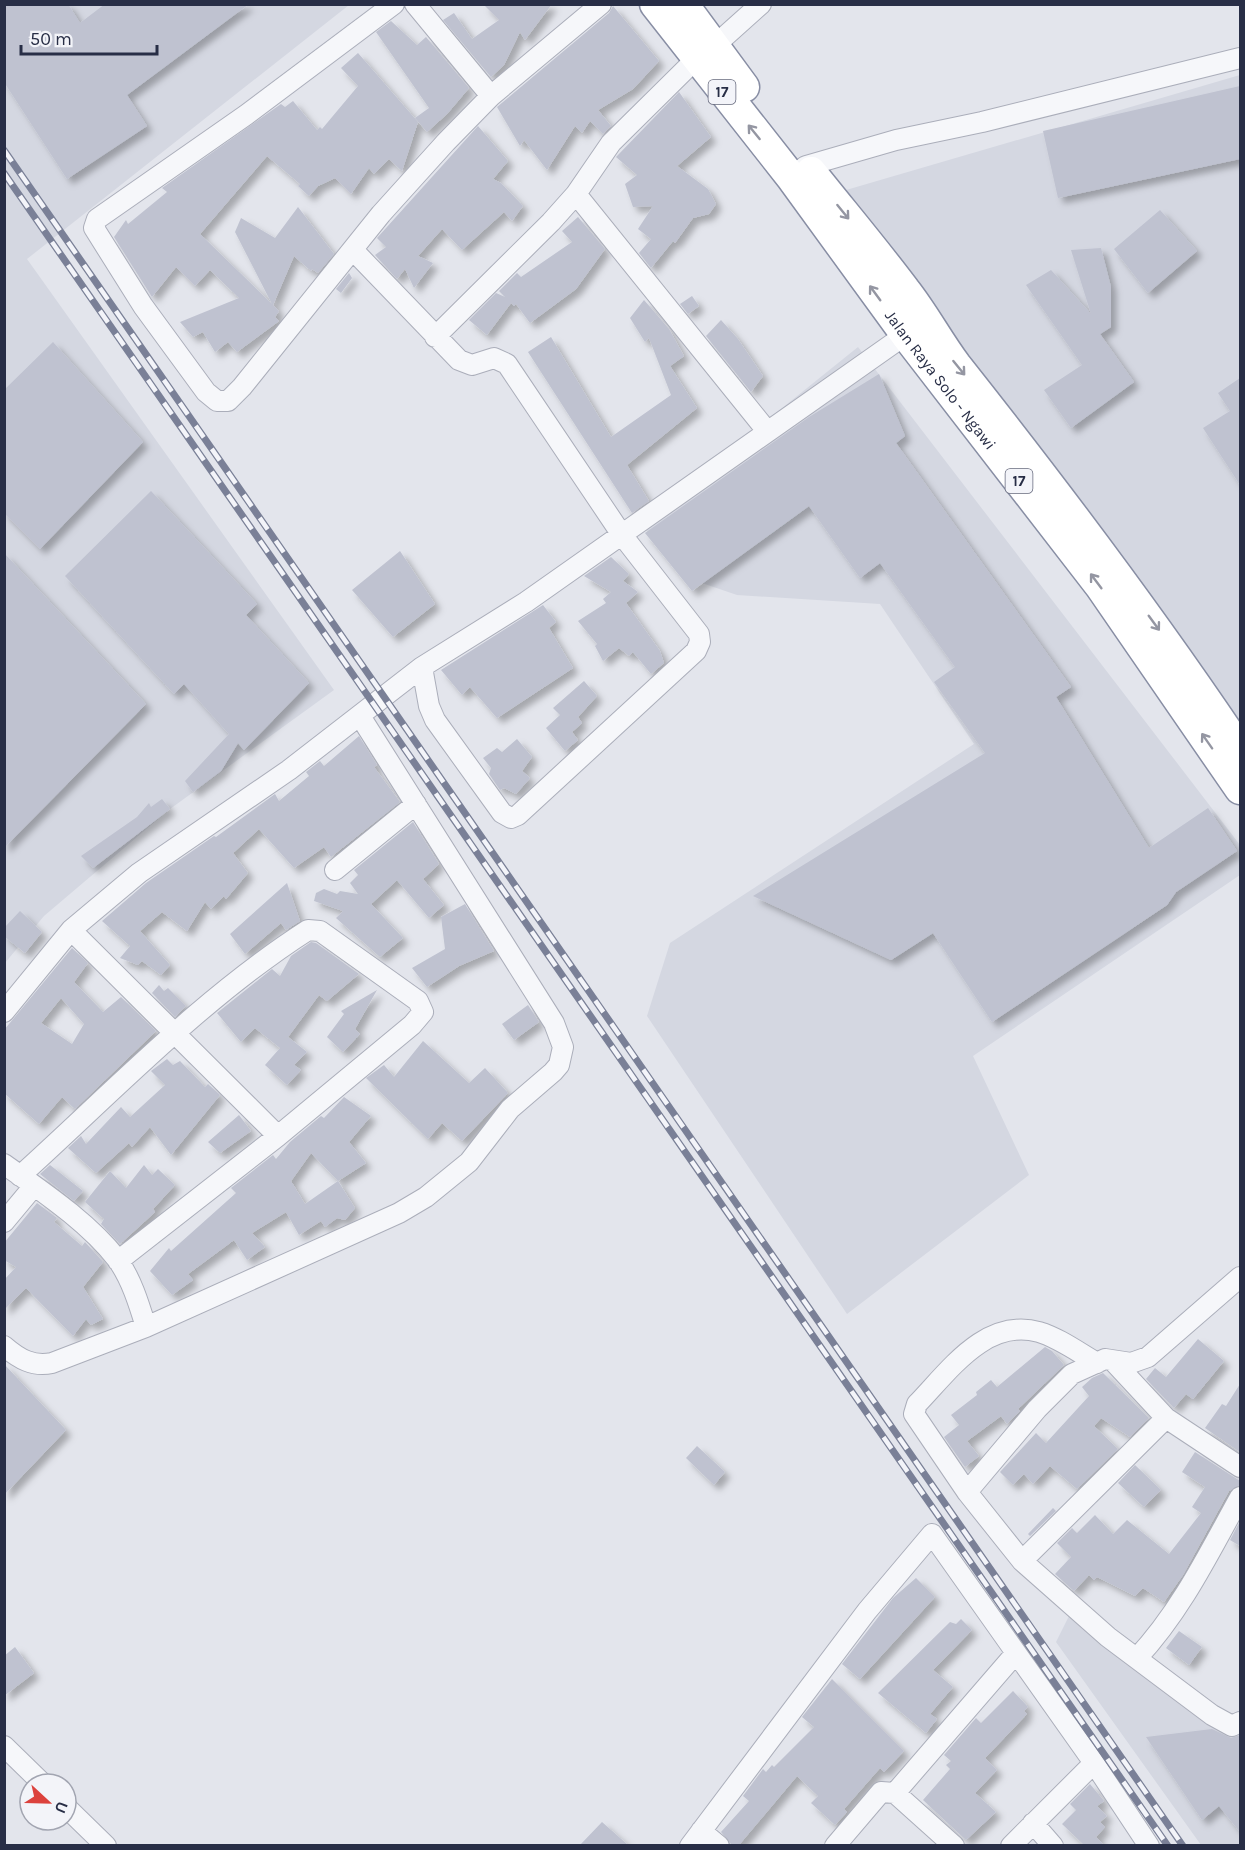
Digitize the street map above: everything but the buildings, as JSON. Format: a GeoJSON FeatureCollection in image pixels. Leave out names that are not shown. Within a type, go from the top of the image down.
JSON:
{"type":"FeatureCollection","features":[{"type":"Feature","properties":{"kind":"highway","name":"Jalan Raya Solo - Ngawi"},"geometry":{"type":"LineString","coordinates":[[655,4],[704,53],[798,172],[907,291],[915,328],[1100,586],[1240,789]]}},
{"type":"Feature","properties":{"kind":"highway","name":"Jalan Raya Solo - Ngawi"},"geometry":{"type":"LineString","coordinates":[[683,4],[704,53]]}},
{"type":"Feature","properties":{"kind":"highway","name":"Jalan Raya Solo - Ngawi"},"geometry":{"type":"LineString","coordinates":[[915,328],[1150,617],[1240,750]]}},
{"type":"Feature","properties":{"kind":"street"},"geometry":{"type":"LineString","coordinates":[[394,4],[246,115],[97,219],[94,228],[143,306],[206,392],[217,401],[228,401],[242,387],[402,190],[491,96],[600,4]]}},
{"type":"Feature","properties":{"kind":"street"},"geometry":{"type":"LineString","coordinates":[[415,4],[491,96]]}},
{"type":"Feature","properties":{"kind":"street"},"geometry":{"type":"LineString","coordinates":[[435,337],[576,194],[611,143],[704,53],[761,4]]}},
{"type":"Feature","properties":{"kind":"street"},"geometry":{"type":"LineString","coordinates":[[798,172],[897,140],[982,122],[1240,58]]}},
{"type":"Feature","properties":{"kind":"street"},"geometry":{"type":"LineString","coordinates":[[576,194],[767,431]]}},
{"type":"Feature","properties":{"kind":"street"},"geometry":{"type":"LineString","coordinates":[[353,250],[435,337],[465,364],[472,365],[494,358],[507,364],[622,535],[699,634],[699,646],[518,815],[511,818],[501,813],[435,720],[429,706],[422,667]]}},
{"type":"Feature","properties":{"kind":"street"},"geometry":{"type":"LineString","coordinates":[[4,1012],[71,930],[139,873],[289,770],[422,667],[526,602],[915,328]]}},
{"type":"Feature","properties":{"kind":"street"},"geometry":{"type":"LineString","coordinates":[[4,1346],[19,1358],[40,1365],[146,1327],[370,1227],[426,1197],[469,1162],[510,1109],[559,1065],[562,1047],[554,1023],[360,716]]}},
{"type":"Feature","properties":{"kind":"street"},"geometry":{"type":"LineString","coordinates":[[335,870],[416,804]]}},
{"type":"Feature","properties":{"kind":"street"},"geometry":{"type":"LineString","coordinates":[[71,930],[278,1136]]}},
{"type":"Feature","properties":{"kind":"street"},"geometry":{"type":"LineString","coordinates":[[4,1222],[20,1175],[177,1033],[245,976],[308,930],[320,931],[418,1001],[423,1012],[419,1018],[278,1136],[118,1261]]}},
{"type":"Feature","properties":{"kind":"street"},"geometry":{"type":"LineString","coordinates":[[20,1175],[91,1233],[118,1261],[137,1299],[146,1327]]}},
{"type":"Feature","properties":{"kind":"street"},"geometry":{"type":"LineString","coordinates":[[967,1492],[1037,1409],[1072,1374],[1105,1362],[1131,1363],[1148,1357],[1240,1277]]}},
{"type":"Feature","properties":{"kind":"street"},"geometry":{"type":"LineString","coordinates":[[1240,1467],[1166,1418],[1105,1362],[1040,1333],[1018,1330],[993,1335],[963,1356],[917,1404],[914,1414],[967,1492],[1022,1561],[1073,1607],[1220,1720],[1232,1726],[1240,1722]]}},
{"type":"Feature","properties":{"kind":"street"},"geometry":{"type":"LineString","coordinates":[[1022,1561],[1166,1418]]}},
{"type":"Feature","properties":{"kind":"street"},"geometry":{"type":"LineString","coordinates":[[1137,1658],[1152,1642],[1186,1593],[1240,1497]]}},
{"type":"Feature","properties":{"kind":"street"},"geometry":{"type":"LineString","coordinates":[[719,1845],[696,1838],[867,1611],[932,1534],[1094,1763],[1149,1845]]}},
{"type":"Feature","properties":{"kind":"street"},"geometry":{"type":"LineString","coordinates":[[895,1793],[1017,1653]]}},
{"type":"Feature","properties":{"kind":"street"},"geometry":{"type":"LineString","coordinates":[[4,1746],[31,1772]]}},
{"type":"Feature","properties":{"kind":"street"},"geometry":{"type":"LineString","coordinates":[[1011,1845],[1094,1763]]}},
{"type":"Feature","properties":{"kind":"street"},"geometry":{"type":"LineString","coordinates":[[835,1845],[881,1792],[895,1793],[954,1845]]}},
{"type":"Feature","properties":{"kind":"street"},"geometry":{"type":"LineString","coordinates":[[78,1818],[106,1845]]}},
{"type":"Feature","properties":{"kind":"street"},"geometry":{"type":"LineString","coordinates":[[1032,1823],[1053,1845]]}},
{"type":"Feature","properties":{"kind":"shaded area"},"geometry":{"type":"Polygon","coordinates":[[[5,5],[349,5],[27,259],[334,690],[170,809],[44,916],[5,963],[5,5]]]}},
{"type":"Feature","properties":{"kind":"shaded area"},"geometry":{"type":"Polygon","coordinates":[[[1240,75],[1240,770],[829,195],[1240,75]]]}},
{"type":"Feature","properties":{"kind":"shaded area"},"geometry":{"type":"Polygon","coordinates":[[[858,347],[1240,845],[1240,875],[973,1056],[1029,1175],[847,1314],[647,1016],[670,943],[974,744],[880,604],[737,595],[693,580],[639,523],[858,347]]]}},
{"type":"Feature","properties":{"kind":"shaded area"},"geometry":{"type":"Polygon","coordinates":[[[1073,1608],[1236,1725],[1240,1719],[1240,1845],[1201,1845],[1056,1642],[1073,1608]]]}},
{"type":"Feature","properties":{"kind":"railway"},"geometry":{"type":"LineString","coordinates":[[4,150],[1183,1846]]}},
{"type":"Feature","properties":{"kind":"railway"},"geometry":{"type":"LineString","coordinates":[[4,173],[1168,1846]]}}]}
